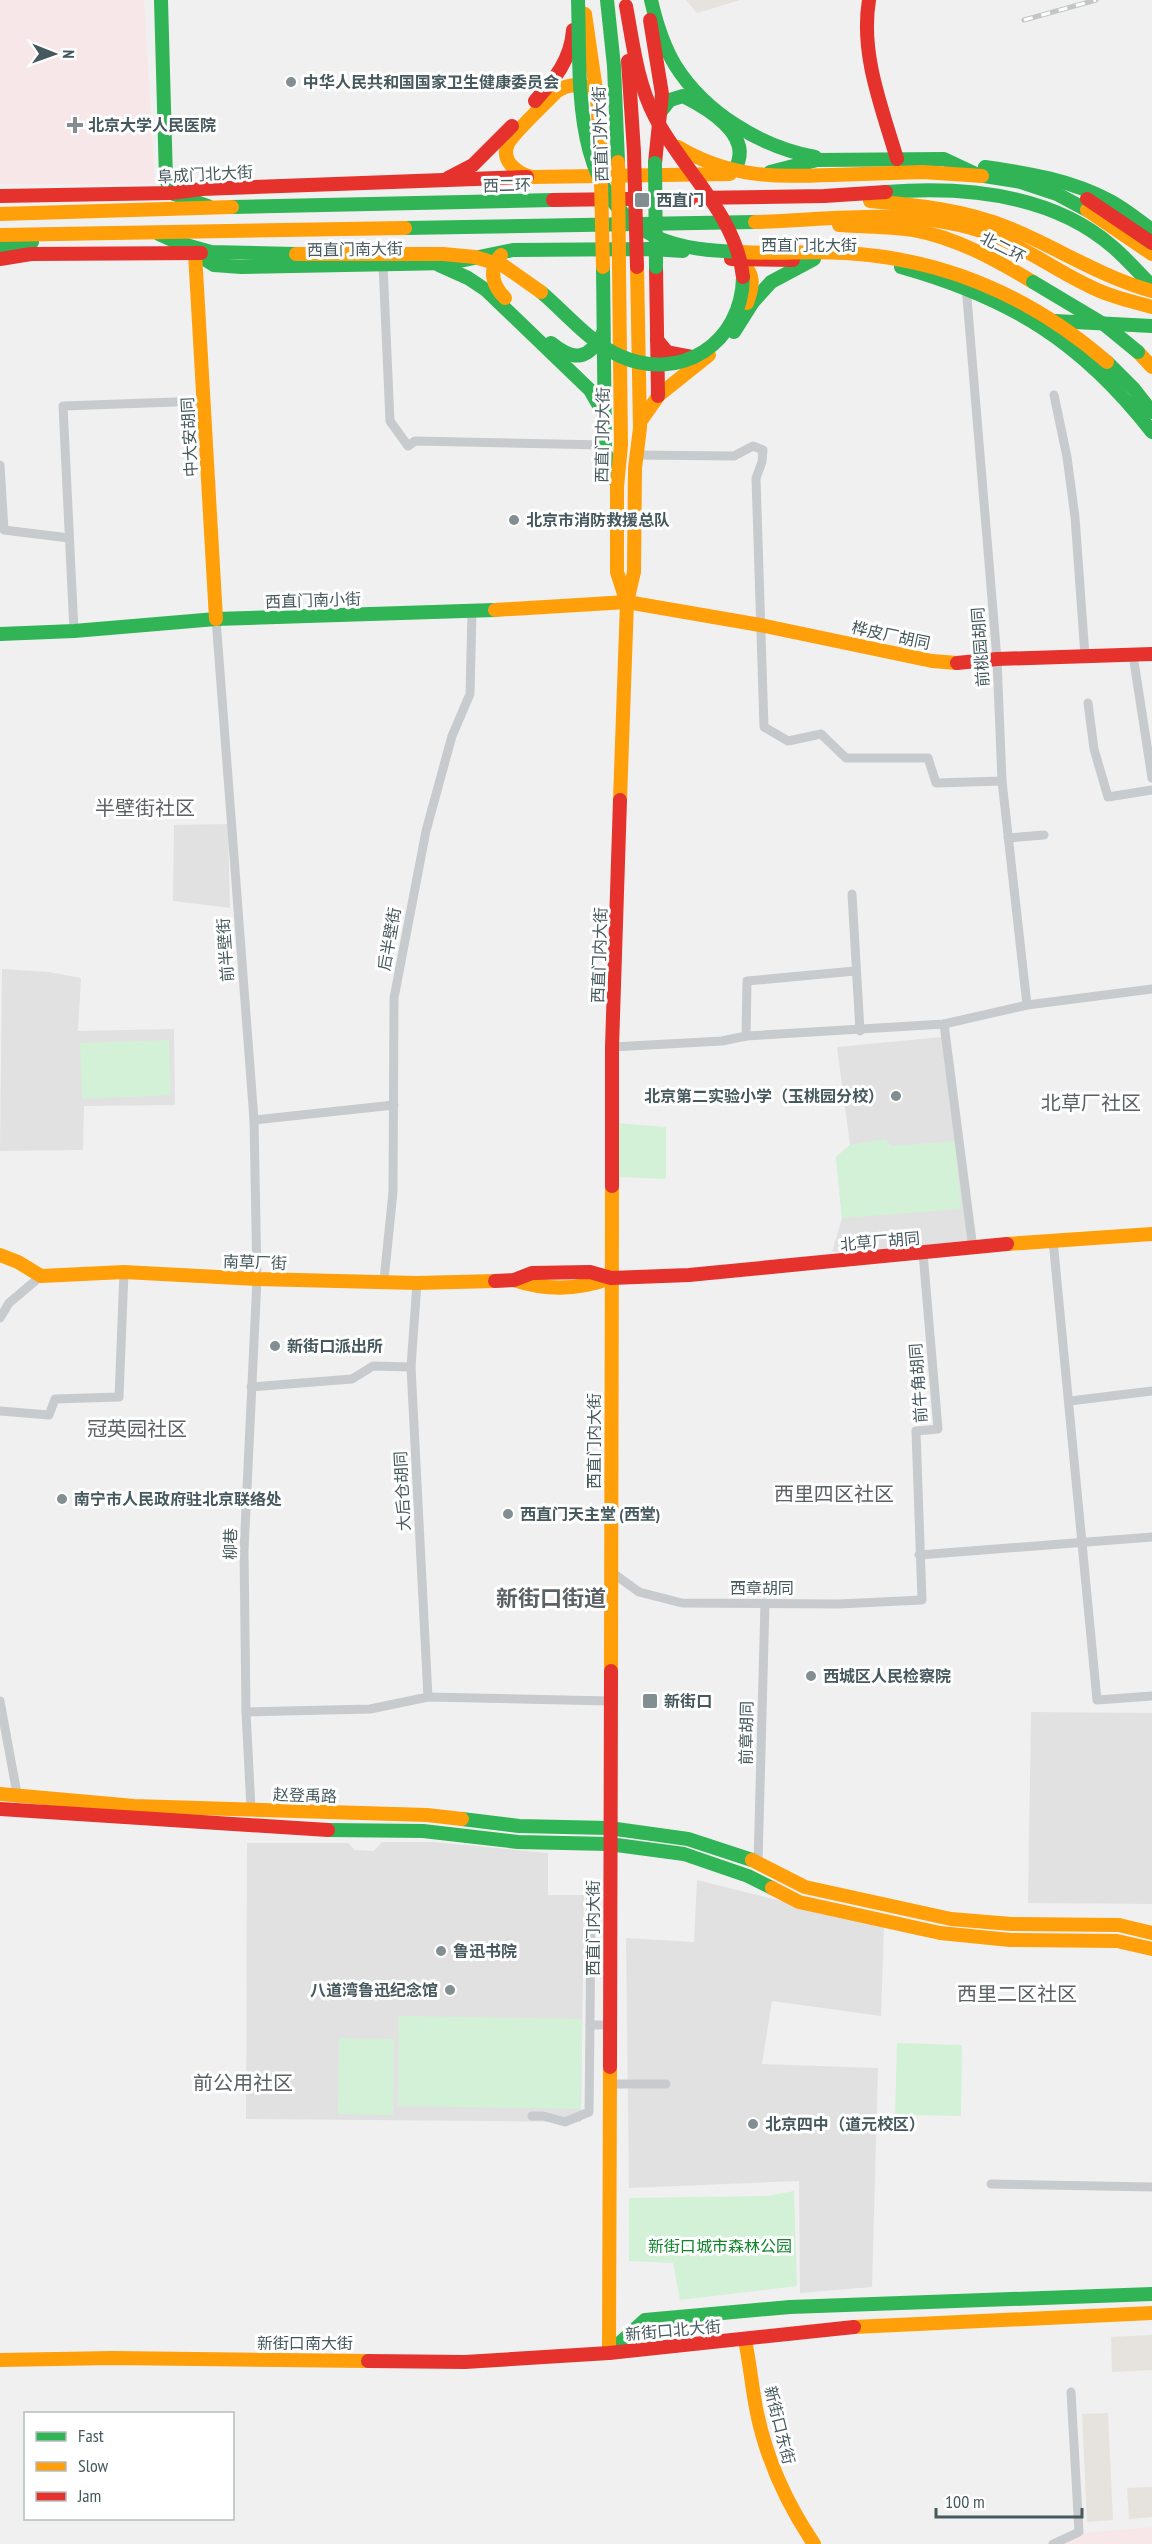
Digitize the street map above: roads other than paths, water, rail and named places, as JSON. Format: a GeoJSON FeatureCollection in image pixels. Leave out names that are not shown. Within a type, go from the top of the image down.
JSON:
{"type":"FeatureCollection","features":[{"type":"Feature","properties":{"kind":"main road"},"geometry":{"type":"LineString","coordinates":[[161,0],[166,179],[171,193],[217,209]]}},
{"type":"Feature","properties":{"kind":"main road"},"geometry":{"type":"LineString","coordinates":[[438,181],[460,172],[477,161],[545,90],[562,68],[573,41],[572,0]]}},
{"type":"Feature","properties":{"kind":"main road"},"geometry":{"type":"LineString","coordinates":[[580,0],[596,91],[601,161],[605,445],[617,490]]}},
{"type":"Feature","properties":{"kind":"main road"},"geometry":{"type":"LineString","coordinates":[[580,0],[584,115],[591,157],[607,193],[634,224],[666,242],[699,251],[866,254],[913,261],[948,270],[1000,289],[1068,330],[1107,362],[1134,389],[1152,412]]}},
{"type":"Feature","properties":{"kind":"main road","name":"西直门外大街"},"geometry":{"type":"LineString","coordinates":[[607,0],[617,116],[619,267]]}},
{"type":"Feature","properties":{"kind":"main road"},"geometry":{"type":"LineString","coordinates":[[650,0],[652,43],[662,92],[655,163],[658,396]]}},
{"type":"Feature","properties":{"kind":"main road"},"geometry":{"type":"LineString","coordinates":[[650,0],[660,34],[675,65],[690,86],[706,101],[763,142],[788,151],[841,159]]}},
{"type":"Feature","properties":{"kind":"main road"},"geometry":{"type":"LineString","coordinates":[[869,0],[865,19],[870,58],[897,159]]}},
{"type":"Feature","properties":{"kind":"main road"},"geometry":{"type":"LineString","coordinates":[[0,260],[31,254],[191,249],[217,253],[435,254],[487,260],[527,279],[593,338],[616,354],[645,364],[664,365],[685,361],[712,346],[731,324],[740,300],[743,274],[738,253],[727,228],[657,121],[645,94],[626,3]]}},
{"type":"Feature","properties":{"kind":"main road","name":"西直门外大街"},"geometry":{"type":"LineString","coordinates":[[626,3],[637,267]]}},
{"type":"Feature","properties":{"kind":"main road"},"geometry":{"type":"LineString","coordinates":[[532,177],[520,175],[509,162],[506,150],[509,140],[562,87],[580,84],[596,91]]}},
{"type":"Feature","properties":{"kind":"main road"},"geometry":{"type":"LineString","coordinates":[[662,110],[670,100],[683,96],[728,128],[738,141],[741,153],[734,169],[722,174]]}},
{"type":"Feature","properties":{"kind":"main road"},"geometry":{"type":"LineString","coordinates":[[673,143],[711,166],[743,174],[770,172],[807,161],[936,158],[959,160],[1048,179],[1101,197],[1152,230]]}},
{"type":"Feature","properties":{"kind":"main road"},"geometry":{"type":"LineString","coordinates":[[936,158],[949,161],[982,176]]}},
{"type":"Feature","properties":{"kind":"main road"},"geometry":{"type":"LineString","coordinates":[[438,181],[532,177],[722,174],[771,176],[923,172],[982,176],[1032,185],[1057,194],[1096,215],[1152,254]]}},
{"type":"Feature","properties":{"kind":"main road"},"geometry":{"type":"LineString","coordinates":[[923,172],[1039,204],[1078,223],[1112,246],[1152,286]]}},
{"type":"Feature","properties":{"kind":"main road"},"geometry":{"type":"LineString","coordinates":[[1048,179],[1096,204],[1152,243]]}},
{"type":"Feature","properties":{"kind":"main road","name":"阜成门北大街"},"geometry":{"type":"LineString","coordinates":[[0,196],[171,193],[202,189],[438,181]]}},
{"type":"Feature","properties":{"kind":"main road","name":"西二环"},"geometry":{"type":"LineString","coordinates":[[0,214],[412,202],[824,196],[923,190],[984,192],[1014,197]]}},
{"type":"Feature","properties":{"kind":"main road"},"geometry":{"type":"LineString","coordinates":[[824,196],[914,204],[967,214],[1010,228],[1100,274],[1152,291]]}},
{"type":"Feature","properties":{"kind":"main road","name":"西直门北大街"},"geometry":{"type":"LineString","coordinates":[[812,221],[856,215],[883,215],[925,218],[968,227],[999,238],[1100,291],[1152,307]]}},
{"type":"Feature","properties":{"kind":"main road"},"geometry":{"type":"LineString","coordinates":[[0,235],[812,221]]}},
{"type":"Feature","properties":{"kind":"main road","name":"北二环"},"geometry":{"type":"LineString","coordinates":[[812,221],[905,229],[935,235],[975,250],[1099,321],[1152,367]]}},
{"type":"Feature","properties":{"kind":"main road"},"geometry":{"type":"LineString","coordinates":[[149,232],[158,233],[191,249]]}},
{"type":"Feature","properties":{"kind":"main road"},"geometry":{"type":"LineString","coordinates":[[0,248],[42,241],[66,233]]}},
{"type":"Feature","properties":{"kind":"main road","name":"西直门南大街"},"geometry":{"type":"LineString","coordinates":[[191,249],[209,262],[225,267],[431,264],[457,262],[517,250]]}},
{"type":"Feature","properties":{"kind":"main road","name":"中大安胡同"},"geometry":{"type":"LineString","coordinates":[[191,249],[216,619]]}},
{"type":"Feature","properties":{"kind":"main road","name":"西直门北大街"},"geometry":{"type":"LineString","coordinates":[[517,250],[657,249],[730,259],[761,261],[814,259],[882,264],[932,274],[966,286],[1035,321],[1104,374],[1152,432]]}},
{"type":"Feature","properties":{"kind":"main road"},"geometry":{"type":"LineString","coordinates":[[517,250],[504,254],[496,260],[493,274],[494,285],[558,349],[569,355],[585,356],[596,347],[604,332]]}},
{"type":"Feature","properties":{"kind":"main road"},"geometry":{"type":"LineString","coordinates":[[657,340],[661,349],[691,357],[702,355],[724,339],[744,309],[753,282],[748,267],[730,259]]}},
{"type":"Feature","properties":{"kind":"main road"},"geometry":{"type":"LineString","coordinates":[[640,422],[658,396],[727,340],[760,293],[771,282],[814,259]]}},
{"type":"Feature","properties":{"kind":"main road"},"geometry":{"type":"LineString","coordinates":[[431,264],[463,275],[486,290],[590,390],[605,416]]}},
{"type":"Feature","properties":{"kind":"main road","name":"西直门内大街"},"geometry":{"type":"LineString","coordinates":[[619,267],[621,447],[617,490],[617,572],[627,602]]}},
{"type":"Feature","properties":{"kind":"main road","name":"西直门内大街"},"geometry":{"type":"LineString","coordinates":[[609,2353],[612,1047],[627,602],[634,572],[636,455],[640,422],[637,267]]}},
{"type":"Feature","properties":{"kind":"main road"},"geometry":{"type":"LineString","coordinates":[[1035,321],[1152,326]]}},
{"type":"Feature","properties":{"kind":"main road","name":"桦皮厂胡同"},"geometry":{"type":"LineString","coordinates":[[627,602],[760,625],[932,661],[957,663],[997,659],[1152,654]]}},
{"type":"Feature","properties":{"kind":"main road","name":"西直门南小街"},"geometry":{"type":"LineString","coordinates":[[0,634],[74,631],[216,619],[472,611],[627,602]]}},
{"type":"Feature","properties":{"kind":"main road","name":"北草厂胡同"},"geometry":{"type":"LineString","coordinates":[[611,1278],[689,1275],[1053,1240],[1152,1234]]}},
{"type":"Feature","properties":{"kind":"main road"},"geometry":{"type":"LineString","coordinates":[[0,1255],[18,1262],[41,1276]]}},
{"type":"Feature","properties":{"kind":"main road","name":"南草厂街"},"geometry":{"type":"LineString","coordinates":[[41,1276],[124,1272],[257,1279],[384,1280],[417,1283],[514,1280],[532,1273],[590,1272],[611,1278]]}},
{"type":"Feature","properties":{"kind":"main road","name":"赵登禹路"},"geometry":{"type":"LineString","coordinates":[[0,1794],[134,1806],[427,1815],[519,1826],[609,1828],[688,1839],[758,1863],[805,1887],[951,1919],[1011,1924],[1119,1925],[1152,1933]]}},
{"type":"Feature","properties":{"kind":"main road","name":"赵登禹路"},"geometry":{"type":"LineString","coordinates":[[0,1809],[237,1826],[366,1832],[423,1831],[518,1842],[609,1844],[684,1854],[748,1876],[800,1902],[940,1933],[1010,1940],[1117,1941],[1152,1949]]}},
{"type":"Feature","properties":{"kind":"main road","name":"新街口北大街"},"geometry":{"type":"LineString","coordinates":[[609,2353],[645,2320],[790,2307],[1152,2294]]}},
{"type":"Feature","properties":{"kind":"main road","name":"新街口北大街"},"geometry":{"type":"LineString","coordinates":[[609,2353],[883,2324],[1152,2313]]}},
{"type":"Feature","properties":{"kind":"main road","name":"新街口东街"},"geometry":{"type":"LineString","coordinates":[[745,2340],[757,2413],[771,2467],[797,2520],[814,2544]]}},
{"type":"Feature","properties":{"kind":"main road","name":"新街口南大街"},"geometry":{"type":"LineString","coordinates":[[0,2360],[113,2358],[465,2362],[609,2353]]}},
{"type":"Feature","properties":{"kind":"street"},"geometry":{"type":"LineString","coordinates":[[383,264],[390,421],[408,447],[415,441],[605,445]]}},
{"type":"Feature","properties":{"kind":"street","name":"前桃园胡同"},"geometry":{"type":"LineString","coordinates":[[966,286],[997,659],[1002,781],[1027,1005]]}},
{"type":"Feature","properties":{"kind":"street"},"geometry":{"type":"LineString","coordinates":[[1054,395],[1067,457],[1075,517],[1085,656]]}},
{"type":"Feature","properties":{"kind":"street"},"geometry":{"type":"LineString","coordinates":[[74,631],[63,406],[203,401]]}},
{"type":"Feature","properties":{"kind":"street"},"geometry":{"type":"LineString","coordinates":[[636,455],[734,456],[753,446],[763,450],[762,462],[756,478],[764,727],[788,741],[821,734],[846,758],[928,758],[936,783],[1002,781]]}},
{"type":"Feature","properties":{"kind":"street"},"geometry":{"type":"LineString","coordinates":[[0,465],[4,530],[69,538]]}},
{"type":"Feature","properties":{"kind":"street","name":"后半壁街"},"geometry":{"type":"LineString","coordinates":[[384,1280],[393,1192],[394,998],[417,868],[426,831],[452,736],[470,694],[472,611]]}},
{"type":"Feature","properties":{"kind":"street","name":"前半壁街"},"geometry":{"type":"LineString","coordinates":[[216,619],[254,1120],[257,1279]]}},
{"type":"Feature","properties":{"kind":"street"},"geometry":{"type":"LineString","coordinates":[[1133,655],[1152,778]]}},
{"type":"Feature","properties":{"kind":"street"},"geometry":{"type":"LineString","coordinates":[[1088,703],[1094,749],[1108,797],[1152,790]]}},
{"type":"Feature","properties":{"kind":"street"},"geometry":{"type":"LineString","coordinates":[[1008,838],[1044,835]]}},
{"type":"Feature","properties":{"kind":"street"},"geometry":{"type":"LineString","coordinates":[[852,894],[860,1031]]}},
{"type":"Feature","properties":{"kind":"street"},"geometry":{"type":"LineString","coordinates":[[746,1036],[747,981],[855,971]]}},
{"type":"Feature","properties":{"kind":"street"},"geometry":{"type":"LineString","coordinates":[[612,1047],[945,1024],[1027,1005],[1152,989]]}},
{"type":"Feature","properties":{"kind":"street"},"geometry":{"type":"LineString","coordinates":[[945,1024],[973,1249]]}},
{"type":"Feature","properties":{"kind":"street"},"geometry":{"type":"LineString","coordinates":[[254,1120],[394,1105]]}},
{"type":"Feature","properties":{"kind":"street"},"geometry":{"type":"LineString","coordinates":[[1053,1240],[1097,1700],[1152,1696]]}},
{"type":"Feature","properties":{"kind":"street","name":"前牛角胡同"},"geometry":{"type":"LineString","coordinates":[[922,1600],[915,1431],[938,1429],[923,1253]]}},
{"type":"Feature","properties":{"kind":"street"},"geometry":{"type":"LineString","coordinates":[[0,1411],[49,1414],[55,1399],[119,1397],[124,1272]]}},
{"type":"Feature","properties":{"kind":"street"},"geometry":{"type":"LineString","coordinates":[[0,1318],[9,1303],[41,1276]]}},
{"type":"Feature","properties":{"kind":"street","name":"柳巷"},"geometry":{"type":"LineString","coordinates":[[251,1809],[246,1712],[244,1551],[257,1279]]}},
{"type":"Feature","properties":{"kind":"street","name":"大后仓胡同"},"geometry":{"type":"LineString","coordinates":[[417,1283],[411,1367],[428,1697]]}},
{"type":"Feature","properties":{"kind":"street"},"geometry":{"type":"LineString","coordinates":[[251,1387],[352,1378],[373,1366],[411,1367]]}},
{"type":"Feature","properties":{"kind":"street"},"geometry":{"type":"LineString","coordinates":[[1070,1401],[1152,1391]]}},
{"type":"Feature","properties":{"kind":"street"},"geometry":{"type":"LineString","coordinates":[[919,1555],[1152,1537]]}},
{"type":"Feature","properties":{"kind":"street","name":"西章胡同"},"geometry":{"type":"LineString","coordinates":[[610,1571],[639,1592],[682,1603],[839,1604],[922,1600]]}},
{"type":"Feature","properties":{"kind":"street","name":"前章胡同"},"geometry":{"type":"LineString","coordinates":[[758,1863],[765,1604]]}},
{"type":"Feature","properties":{"kind":"street"},"geometry":{"type":"LineString","coordinates":[[246,1712],[370,1709],[428,1697],[610,1701]]}},
{"type":"Feature","properties":{"kind":"street"},"geometry":{"type":"LineString","coordinates":[[0,1701],[18,1795],[18,1810]]}},
{"type":"Feature","properties":{"kind":"street"},"geometry":{"type":"LineString","coordinates":[[532,2115],[565,2122],[589,2112],[591,1895]]}},
{"type":"Feature","properties":{"kind":"street"},"geometry":{"type":"LineString","coordinates":[[590,2025],[610,2025]]}},
{"type":"Feature","properties":{"kind":"street"},"geometry":{"type":"LineString","coordinates":[[610,2084],[666,2084]]}},
{"type":"Feature","properties":{"kind":"street"},"geometry":{"type":"LineString","coordinates":[[991,2184],[1152,2187]]}},
{"type":"Feature","properties":{"kind":"street"},"geometry":{"type":"LineString","coordinates":[[1053,2544],[1079,2532],[1071,2392]]}},
{"type":"Feature","properties":{"kind":"railway"},"geometry":{"type":"LineString","coordinates":[[1024,20],[1096,0]]}},
{"type":"Feature","properties":{"kind":"place","name":"中华人民共和国国家卫生健康委员会"},"geometry":{"type":"Point","coordinates":[291,82]}},
{"type":"Feature","properties":{"kind":"place","name":"北京大学人民医院"},"geometry":{"type":"Point","coordinates":[75,125]}},
{"type":"Feature","properties":{"kind":"place","name":"西直门"},"geometry":{"type":"Point","coordinates":[642,200]}},
{"type":"Feature","properties":{"kind":"place","name":"北京市消防救援总队"},"geometry":{"type":"Point","coordinates":[514,520]}},
{"type":"Feature","properties":{"kind":"place","name":"北京第二实验小学（玉桃园分校）"},"geometry":{"type":"Point","coordinates":[896,1096]}},
{"type":"Feature","properties":{"kind":"place","name":"新街口派出所"},"geometry":{"type":"Point","coordinates":[275,1346]}},
{"type":"Feature","properties":{"kind":"place","name":"南宁市人民政府驻北京联络处"},"geometry":{"type":"Point","coordinates":[62,1499]}},
{"type":"Feature","properties":{"kind":"place","name":"西直门天主堂 (西堂)"},"geometry":{"type":"Point","coordinates":[508,1514]}},
{"type":"Feature","properties":{"kind":"place","name":"西城区人民检察院"},"geometry":{"type":"Point","coordinates":[811,1676]}},
{"type":"Feature","properties":{"kind":"place","name":"新街口"},"geometry":{"type":"Point","coordinates":[650,1701]}},
{"type":"Feature","properties":{"kind":"place","name":"鲁迅书院"},"geometry":{"type":"Point","coordinates":[441,1951]}},
{"type":"Feature","properties":{"kind":"place","name":"八道湾鲁迅纪念馆"},"geometry":{"type":"Point","coordinates":[450,1990]}},
{"type":"Feature","properties":{"kind":"place","name":"北京四中（道元校区）"},"geometry":{"type":"Point","coordinates":[753,2124]}},
{"type":"Feature","properties":{"kind":"district","name":"半壁街社区"},"geometry":{"type":"Point","coordinates":[145,808]}},
{"type":"Feature","properties":{"kind":"district","name":"北草厂社区"},"geometry":{"type":"Point","coordinates":[1091,1103]}},
{"type":"Feature","properties":{"kind":"district","name":"冠英园社区"},"geometry":{"type":"Point","coordinates":[137,1429]}},
{"type":"Feature","properties":{"kind":"district","name":"西里四区社区"},"geometry":{"type":"Point","coordinates":[834,1494]}},
{"type":"Feature","properties":{"kind":"district","name":"新街口街道"},"geometry":{"type":"Point","coordinates":[551,1598]}},
{"type":"Feature","properties":{"kind":"district","name":"西里二区社区"},"geometry":{"type":"Point","coordinates":[1017,1994]}},
{"type":"Feature","properties":{"kind":"district","name":"前公用社区"},"geometry":{"type":"Point","coordinates":[243,2083]}},
{"type":"Feature","properties":{"kind":"park label","name":"新街口城市森林公园"},"geometry":{"type":"Point","coordinates":[720,2246]}}]}
